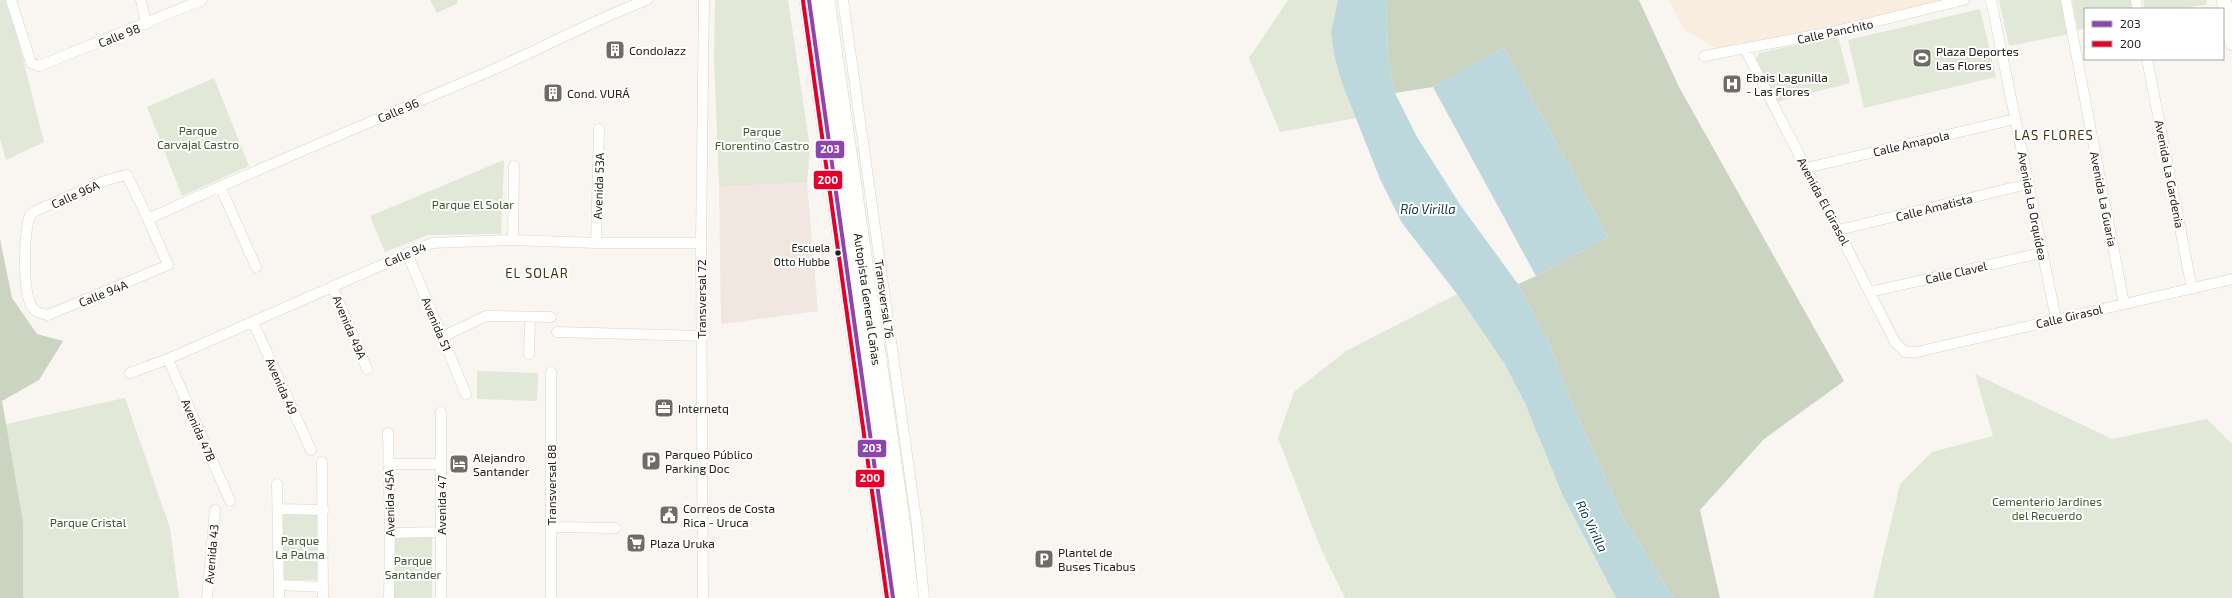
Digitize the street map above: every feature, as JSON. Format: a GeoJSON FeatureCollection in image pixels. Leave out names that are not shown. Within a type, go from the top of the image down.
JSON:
{"type":"FeatureCollection","features":[{"type":"Feature","properties":{"kind":"highway","name":"Autopista General Cañas"},"geometry":{"type":"LineString","coordinates":[[809,0],[894,598]]}},
{"type":"Feature","properties":{"kind":"highway","name":"Autopista General Cañas"},"geometry":{"type":"LineString","coordinates":[[825,0],[900,518],[909,598]]}},
{"type":"Feature","properties":{"kind":"main road"},"geometry":{"type":"LineString","coordinates":[[2224,0],[2232,44]]}},
{"type":"Feature","properties":{"kind":"street","name":"Calle 98"},"geometry":{"type":"LineString","coordinates":[[11,0],[32,63],[35,66],[39,66],[146,24],[202,0]]}},
{"type":"Feature","properties":{"kind":"street"},"geometry":{"type":"LineString","coordinates":[[141,0],[146,24]]}},
{"type":"Feature","properties":{"kind":"street","name":"Calle 96"},"geometry":{"type":"LineString","coordinates":[[148,219],[220,186],[492,70],[622,9],[647,0]]}},
{"type":"Feature","properties":{"kind":"street","name":"Transversal 72"},"geometry":{"type":"LineString","coordinates":[[703,598],[701,243],[704,0]]}},
{"type":"Feature","properties":{"kind":"street","name":"Transversal 76"},"geometry":{"type":"LineString","coordinates":[[843,0],[917,526],[924,598]]}},
{"type":"Feature","properties":{"kind":"street","name":"Calle Panchito"},"geometry":{"type":"LineString","coordinates":[[1704,56],[1839,30],[1964,0]]}},
{"type":"Feature","properties":{"kind":"street","name":"Avenida La Orquídea"},"geometry":{"type":"LineString","coordinates":[[1991,0],[2041,253],[2056,318]]}},
{"type":"Feature","properties":{"kind":"street","name":"Avenida La Guaria"},"geometry":{"type":"LineString","coordinates":[[2066,0],[2124,304]]}},
{"type":"Feature","properties":{"kind":"street","name":"Avenida El Girasol"},"geometry":{"type":"LineString","coordinates":[[1745,49],[1895,342],[1905,352]]}},
{"type":"Feature","properties":{"kind":"street","name":"Avenida La Gardenia"},"geometry":{"type":"LineString","coordinates":[[2147,60],[2192,289]]}},
{"type":"Feature","properties":{"kind":"street","name":"Calle Amapola"},"geometry":{"type":"LineString","coordinates":[[1806,168],[2015,119]]}},
{"type":"Feature","properties":{"kind":"street","name":"Avenida 53A"},"geometry":{"type":"LineString","coordinates":[[596,243],[599,129]]}},
{"type":"Feature","properties":{"kind":"street"},"geometry":{"type":"LineString","coordinates":[[513,240],[514,166]]}},
{"type":"Feature","properties":{"kind":"street","name":"Calle 96A"},"geometry":{"type":"LineString","coordinates":[[38,312],[32,307],[24,269],[29,220],[35,211],[107,180],[127,175],[148,219]]}},
{"type":"Feature","properties":{"kind":"street","name":"Calle Amatista"},"geometry":{"type":"LineString","coordinates":[[1839,230],[2028,184]]}},
{"type":"Feature","properties":{"kind":"street"},"geometry":{"type":"LineString","coordinates":[[220,186],[256,267]]}},
{"type":"Feature","properties":{"kind":"street","name":"Calle 94A"},"geometry":{"type":"LineString","coordinates":[[38,312],[48,315],[168,265],[148,219]]}},
{"type":"Feature","properties":{"kind":"street","name":"Calle 94"},"geometry":{"type":"LineString","coordinates":[[130,373],[253,322],[432,243],[513,240],[596,243],[701,243]]}},
{"type":"Feature","properties":{"kind":"street","name":"Avenida 51"},"geometry":{"type":"LineString","coordinates":[[407,253],[466,394]]}},
{"type":"Feature","properties":{"kind":"street","name":"Calle Clavel"},"geometry":{"type":"LineString","coordinates":[[1870,292],[2041,253]]}},
{"type":"Feature","properties":{"kind":"street","name":"Calle Girasol"},"geometry":{"type":"LineString","coordinates":[[1905,352],[1917,352],[2056,318],[2232,279]]}},
{"type":"Feature","properties":{"kind":"street","name":"Avenida 49A"},"geometry":{"type":"LineString","coordinates":[[332,286],[367,369]]}},
{"type":"Feature","properties":{"kind":"street"},"geometry":{"type":"LineString","coordinates":[[442,337],[486,316],[551,317]]}},
{"type":"Feature","properties":{"kind":"street"},"geometry":{"type":"LineString","coordinates":[[529,354],[530,317]]}},
{"type":"Feature","properties":{"kind":"street","name":"Avenida 49"},"geometry":{"type":"LineString","coordinates":[[253,322],[311,450]]}},
{"type":"Feature","properties":{"kind":"street"},"geometry":{"type":"LineString","coordinates":[[557,332],[702,336]]}},
{"type":"Feature","properties":{"kind":"street","name":"Avenida 47B"},"geometry":{"type":"LineString","coordinates":[[168,358],[230,502]]}},
{"type":"Feature","properties":{"kind":"street","name":"Transversal 88"},"geometry":{"type":"LineString","coordinates":[[551,372],[551,598]]}},
{"type":"Feature","properties":{"kind":"street","name":"Avenida 47"},"geometry":{"type":"LineString","coordinates":[[441,412],[441,598]]}},
{"type":"Feature","properties":{"kind":"street","name":"Avenida 45A"},"geometry":{"type":"LineString","coordinates":[[388,433],[390,533],[388,598]]}},
{"type":"Feature","properties":{"kind":"street"},"geometry":{"type":"LineString","coordinates":[[322,462],[324,510],[323,598]]}},
{"type":"Feature","properties":{"kind":"street"},"geometry":{"type":"LineString","coordinates":[[388,464],[441,464]]}},
{"type":"Feature","properties":{"kind":"street"},"geometry":{"type":"LineString","coordinates":[[277,484],[279,510],[279,598]]}},
{"type":"Feature","properties":{"kind":"street","name":"Avenida 43"},"geometry":{"type":"LineString","coordinates":[[207,598],[215,510]]}},
{"type":"Feature","properties":{"kind":"street"},"geometry":{"type":"LineString","coordinates":[[279,510],[324,510]]}},
{"type":"Feature","properties":{"kind":"street"},"geometry":{"type":"LineString","coordinates":[[551,527],[615,528]]}},
{"type":"Feature","properties":{"kind":"street"},"geometry":{"type":"LineString","coordinates":[[390,533],[441,532]]}},
{"type":"Feature","properties":{"kind":"street"},"geometry":{"type":"LineString","coordinates":[[278,585],[323,587]]}},
{"type":"Feature","properties":{"kind":"shaded area"},"geometry":{"type":"Polygon","coordinates":[[[1669,0],[1939,0],[1842,27],[1719,49],[1685,31],[1669,0]]]}},
{"type":"Feature","properties":{"kind":"shaded area"},"geometry":{"type":"Polygon","coordinates":[[[807,183],[818,311],[721,324],[719,186],[807,183]]]}},
{"type":"Feature","properties":{"kind":"green space"},"geometry":{"type":"Polygon","coordinates":[[[0,0],[8,0],[44,142],[6,160],[0,139],[0,0]]]}},
{"type":"Feature","properties":{"kind":"green space"},"geometry":{"type":"Polygon","coordinates":[[[430,0],[457,0],[458,3],[437,13],[430,0]]]}},
{"type":"Feature","properties":{"kind":"green space","name":"Parque Florentino Castro"},"geometry":{"type":"Polygon","coordinates":[[[715,0],[788,0],[810,148],[807,183],[719,186],[714,58],[715,0]]]}},
{"type":"Feature","properties":{"kind":"green space"},"geometry":{"type":"Polygon","coordinates":[[[1288,0],[1338,0],[1331,32],[1334,55],[1356,118],[1280,132],[1249,58],[1288,0]]]}},
{"type":"Feature","properties":{"kind":"green space"},"geometry":{"type":"Polygon","coordinates":[[[1386,0],[1639,0],[1679,87],[1844,381],[1764,439],[1700,510],[1720,598],[1673,598],[1621,514],[1572,404],[1549,343],[1518,284],[1536,276],[1608,237],[1504,48],[1433,87],[1395,93],[1388,56],[1386,0]]]}},
{"type":"Feature","properties":{"kind":"green space"},"geometry":{"type":"Polygon","coordinates":[[[1999,0],[2063,0],[2070,34],[2009,46],[1999,0]]]}},
{"type":"Feature","properties":{"kind":"green space"},"geometry":{"type":"Polygon","coordinates":[[[2072,0],[2135,0],[2137,8],[2084,8],[2084,28],[2078,30],[2072,0]]]}},
{"type":"Feature","properties":{"kind":"green space"},"geometry":{"type":"Polygon","coordinates":[[[2143,0],[2206,0],[2207,4],[2187,8],[2145,8],[2143,0]]]}},
{"type":"Feature","properties":{"kind":"green space","name":"Plaza Deportes Las Flores"},"geometry":{"type":"Polygon","coordinates":[[[1980,9],[1996,77],[1864,108],[1848,40],[1980,9]]]}},
{"type":"Feature","properties":{"kind":"green space"},"geometry":{"type":"Polygon","coordinates":[[[1838,36],[1850,83],[1776,102],[1755,61],[1759,53],[1838,36]]]}},
{"type":"Feature","properties":{"kind":"green space","name":"Parque Carvajal Castro"},"geometry":{"type":"Polygon","coordinates":[[[214,78],[249,166],[182,196],[147,107],[214,78]]]}},
{"type":"Feature","properties":{"kind":"green space","name":"Parque El Solar"},"geometry":{"type":"Polygon","coordinates":[[[504,160],[501,234],[428,235],[385,252],[370,216],[504,160]]]}},
{"type":"Feature","properties":{"kind":"green space"},"geometry":{"type":"Polygon","coordinates":[[[0,239],[12,298],[37,334],[63,341],[39,380],[2,401],[23,522],[23,598],[0,598],[0,239]]]}},
{"type":"Feature","properties":{"kind":"green space"},"geometry":{"type":"Polygon","coordinates":[[[1457,294],[1504,363],[1524,401],[1562,494],[1616,598],[1345,598],[1321,549],[1278,438],[1294,392],[1346,351],[1457,294]]]}},
{"type":"Feature","properties":{"kind":"green space"},"geometry":{"type":"Polygon","coordinates":[[[477,371],[538,373],[537,401],[477,399],[477,371]]]}},
{"type":"Feature","properties":{"kind":"green space","name":"Cementerio Jardines del Recuerdo"},"geometry":{"type":"Polygon","coordinates":[[[1975,374],[2112,439],[2207,419],[2232,444],[2232,598],[1873,598],[1900,484],[1932,452],[1993,436],[1975,374]]]}},
{"type":"Feature","properties":{"kind":"green space","name":"Parque Cristal"},"geometry":{"type":"Polygon","coordinates":[[[125,398],[170,528],[179,598],[17,598],[6,424],[125,398]]]}},
{"type":"Feature","properties":{"kind":"green space","name":"Parque La Palma"},"geometry":{"type":"Polygon","coordinates":[[[282,513],[317,514],[317,580],[283,580],[282,513]]]}},
{"type":"Feature","properties":{"kind":"green space","name":"Parque Santander"},"geometry":{"type":"Polygon","coordinates":[[[393,536],[432,536],[432,598],[393,598],[393,536]]]}},
{"type":"Feature","properties":{"kind":"water","name":"Río Virilla"},"geometry":{"type":"Polygon","coordinates":[[[1338,0],[1386,0],[1388,56],[1395,93],[1417,137],[1461,206],[1518,284],[1549,343],[1572,404],[1621,514],[1673,598],[1616,598],[1562,494],[1524,401],[1504,363],[1457,294],[1402,223],[1380,179],[1342,83],[1334,55],[1331,32],[1338,0]]]}},
{"type":"Feature","properties":{"kind":"water"},"geometry":{"type":"Polygon","coordinates":[[[1504,48],[1608,237],[1536,276],[1433,87],[1504,48]]]}},
{"type":"Feature","properties":{"kind":"transit line","name":"203"},"geometry":{"type":"LineString","coordinates":[[809,0],[893,598]]}},
{"type":"Feature","properties":{"kind":"transit line","name":"200"},"geometry":{"type":"LineString","coordinates":[[803,1],[887,598]]}},
{"type":"Feature","properties":{"kind":"place","name":"CondoJazz"},"geometry":{"type":"Point","coordinates":[615,50]}},
{"type":"Feature","properties":{"kind":"place","name":"Plaza Deportes Las Flores"},"geometry":{"type":"Point","coordinates":[1922,58]}},
{"type":"Feature","properties":{"kind":"place","name":"Ebais Lagunilla - Las Flores"},"geometry":{"type":"Point","coordinates":[1732,84]}},
{"type":"Feature","properties":{"kind":"place","name":"Cond. VURÁ"},"geometry":{"type":"Point","coordinates":[553,93]}},
{"type":"Feature","properties":{"kind":"place","name":"Escuela Otto Hubbe"},"geometry":{"type":"Point","coordinates":[838,253]}},
{"type":"Feature","properties":{"kind":"place","name":"Internetq"},"geometry":{"type":"Point","coordinates":[664,408]}},
{"type":"Feature","properties":{"kind":"place","name":"Parqueo Público Parking Doc"},"geometry":{"type":"Point","coordinates":[651,461]}},
{"type":"Feature","properties":{"kind":"place","name":"Alejandro Santander"},"geometry":{"type":"Point","coordinates":[459,464]}},
{"type":"Feature","properties":{"kind":"place","name":"Correos de Costa Rica - Uruca"},"geometry":{"type":"Point","coordinates":[669,515]}},
{"type":"Feature","properties":{"kind":"place","name":"Plaza Uruka"},"geometry":{"type":"Point","coordinates":[636,543]}},
{"type":"Feature","properties":{"kind":"place","name":"Plantel de Buses Ticabus"},"geometry":{"type":"Point","coordinates":[1044,559]}},
{"type":"Feature","properties":{"kind":"district","name":"LAS FLORES"},"geometry":{"type":"Point","coordinates":[2054,135]}},
{"type":"Feature","properties":{"kind":"district","name":"EL SOLAR"},"geometry":{"type":"Point","coordinates":[537,273]}}]}
